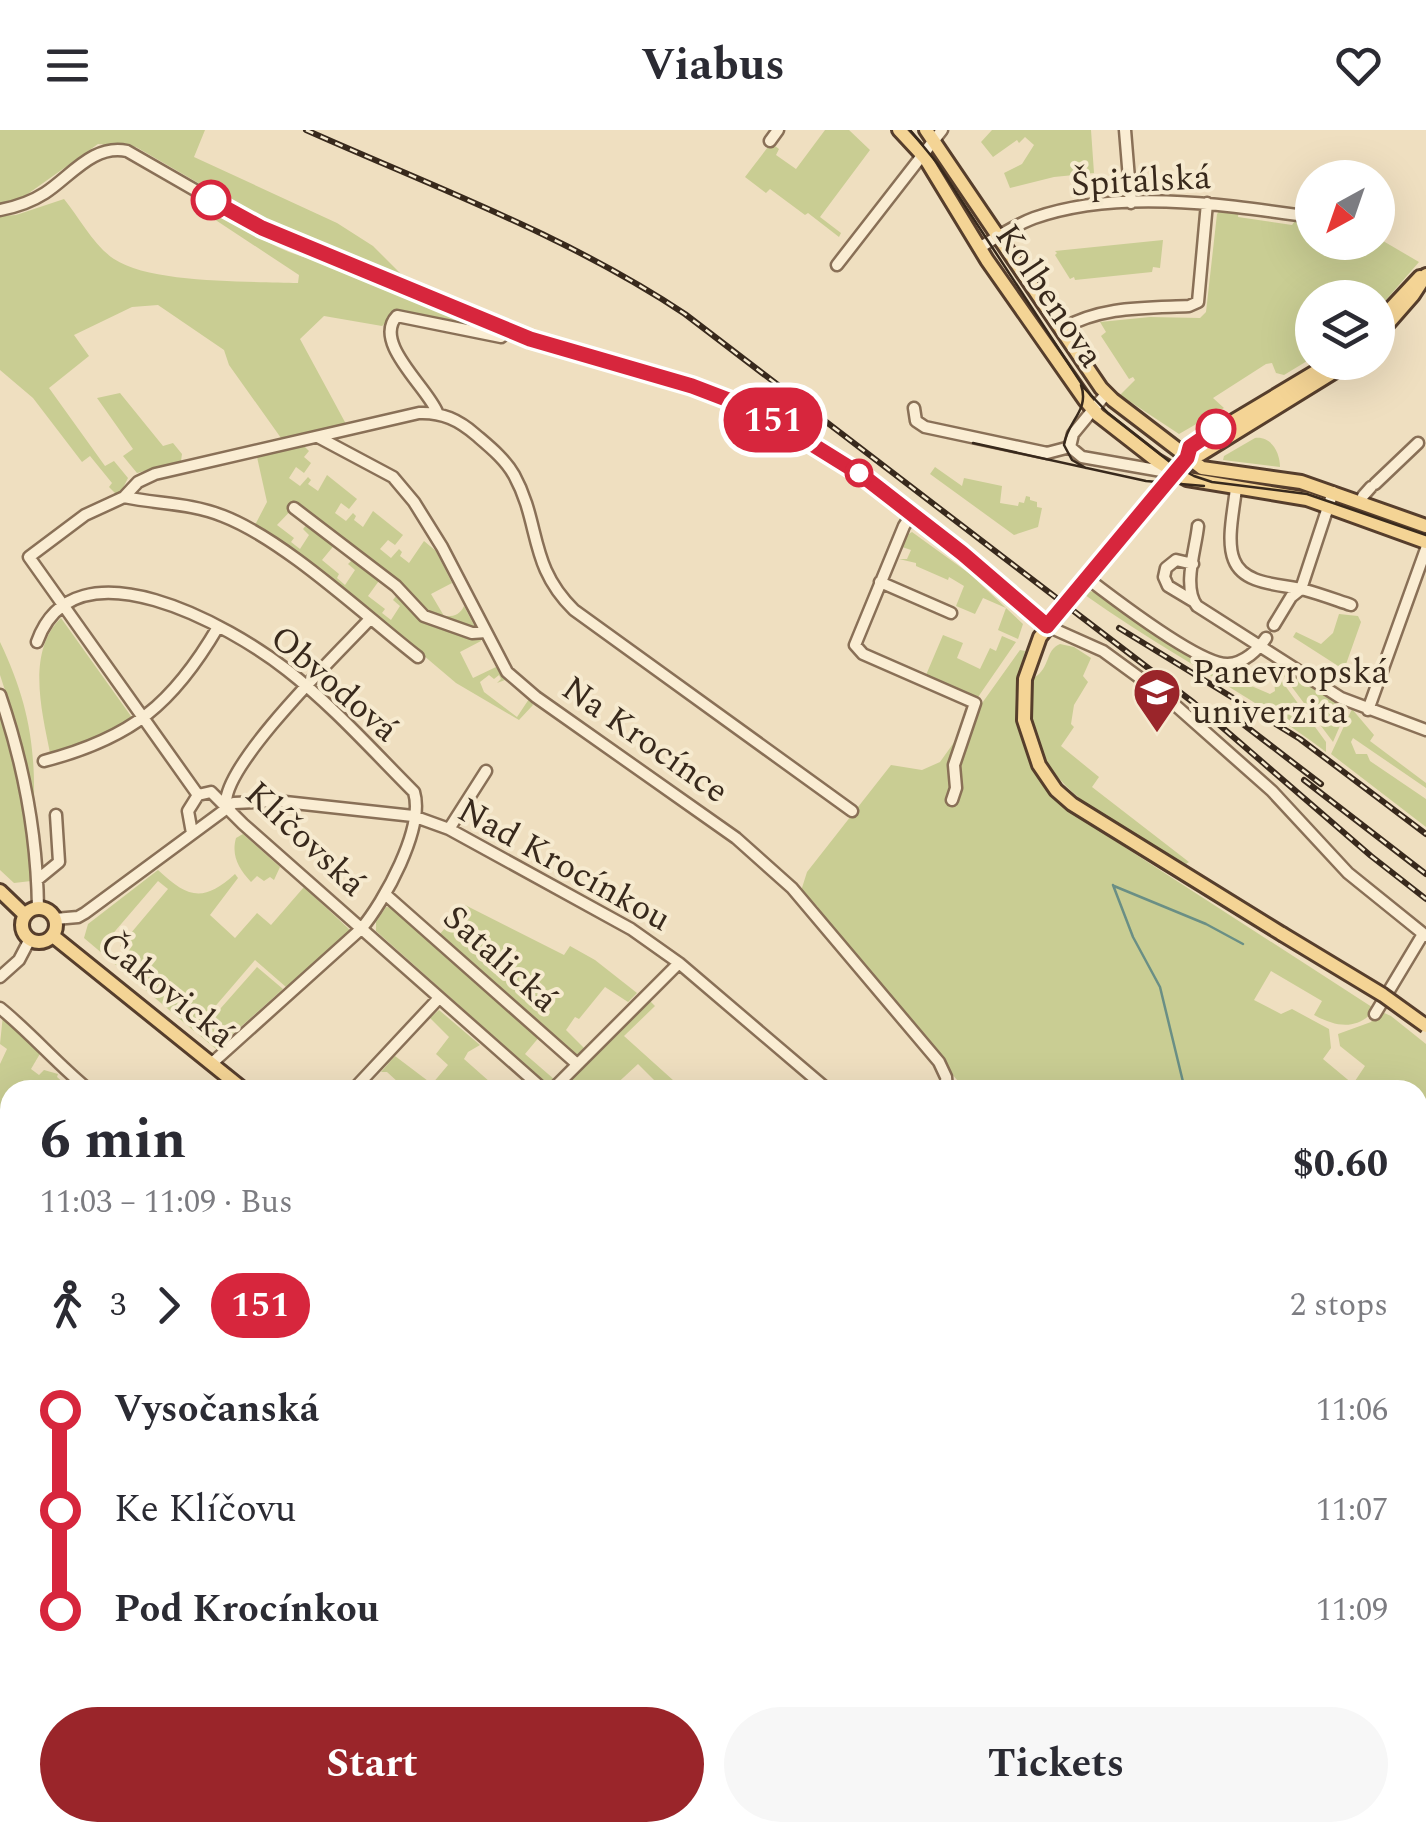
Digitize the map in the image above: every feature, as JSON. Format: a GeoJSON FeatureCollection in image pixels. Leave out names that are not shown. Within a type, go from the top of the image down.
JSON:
{"type":"FeatureCollection","features":[{"type":"Feature","properties":{"kind":"main road","name":"Kolbenova"},"geometry":{"type":"LineString","coordinates":[[899,130],[921,153],[979,248],[1094,411],[1174,473]]}},
{"type":"Feature","properties":{"kind":"main road","name":"Kolbenova"},"geometry":{"type":"LineString","coordinates":[[934,133],[1106,394],[1187,458]]}},
{"type":"Feature","properties":{"kind":"main road"},"geometry":{"type":"LineString","coordinates":[[1395,302],[1426,274]]}},
{"type":"Feature","properties":{"kind":"main road"},"geometry":{"type":"LineString","coordinates":[[1395,316],[1426,274]]}},
{"type":"Feature","properties":{"kind":"main road"},"geometry":{"type":"LineString","coordinates":[[1301,380],[1190,447],[1187,458],[1047,626],[1028,664],[1023,709],[1032,749],[1048,780],[1086,814],[1394,1002],[1426,1026]]}},
{"type":"Feature","properties":{"kind":"main road"},"geometry":{"type":"LineString","coordinates":[[1187,458],[1201,454],[1321,380]]}},
{"type":"Feature","properties":{"kind":"main road"},"geometry":{"type":"LineString","coordinates":[[1187,458],[1209,470],[1292,480],[1426,545]]}},
{"type":"Feature","properties":{"kind":"main road"},"geometry":{"type":"LineString","coordinates":[[1174,473],[1202,484],[1330,498],[1426,526]]}},
{"type":"Feature","properties":{"kind":"main road"},"geometry":{"type":"LineString","coordinates":[[0,891],[31,912],[48,910],[56,919],[52,936],[40,942],[23,931],[31,912]]}},
{"type":"Feature","properties":{"kind":"main road","name":"Čakovická"},"geometry":{"type":"LineString","coordinates":[[52,936],[232,1080]]}},
{"type":"Feature","properties":{"kind":"street"},"geometry":{"type":"LineString","coordinates":[[770,141],[778,130]]}},
{"type":"Feature","properties":{"kind":"street"},"geometry":{"type":"LineString","coordinates":[[1125,130],[1131,203]]}},
{"type":"Feature","properties":{"kind":"street"},"geometry":{"type":"LineString","coordinates":[[836,264],[934,133]]}},
{"type":"Feature","properties":{"kind":"street"},"geometry":{"type":"LineString","coordinates":[[0,210],[20,206],[44,194],[95,155],[110,150],[127,152],[262,228],[510,330],[746,406],[863,476],[1047,626],[1104,650],[1166,698],[1272,792],[1348,874],[1425,935],[1375,1014]]}},
{"type":"Feature","properties":{"kind":"street","name":"Špitálská"},"geometry":{"type":"LineString","coordinates":[[979,248],[1037,216],[1131,203],[1207,204],[1295,215]]}},
{"type":"Feature","properties":{"kind":"street"},"geometry":{"type":"LineString","coordinates":[[1061,329],[1083,317],[1116,309],[1189,306],[1198,302],[1207,204]]}},
{"type":"Feature","properties":{"kind":"street"},"geometry":{"type":"LineString","coordinates":[[510,330],[501,337],[396,316],[390,336],[437,412],[467,427],[496,452],[513,474],[539,560],[549,580],[574,610],[852,812]]}},
{"type":"Feature","properties":{"kind":"street"},"geometry":{"type":"LineString","coordinates":[[1070,447],[1073,434],[1106,394]]}},
{"type":"Feature","properties":{"kind":"street"},"geometry":{"type":"LineString","coordinates":[[914,408],[916,421],[924,426],[1046,452],[1070,447]]}},
{"type":"Feature","properties":{"kind":"street"},"geometry":{"type":"LineString","coordinates":[[124,498],[138,482],[155,474],[437,412]]}},
{"type":"Feature","properties":{"kind":"street","name":"Na Krocínce"},"geometry":{"type":"LineString","coordinates":[[318,437],[393,478],[414,502],[507,672],[536,697],[736,838],[792,888],[939,1062],[946,1080]]}},
{"type":"Feature","properties":{"kind":"street"},"geometry":{"type":"LineString","coordinates":[[1370,489],[1418,443]]}},
{"type":"Feature","properties":{"kind":"street"},"geometry":{"type":"LineString","coordinates":[[1070,447],[1082,457],[1174,473]]}},
{"type":"Feature","properties":{"kind":"street"},"geometry":{"type":"LineString","coordinates":[[1236,488],[1232,548],[1237,566],[1256,579],[1288,589],[1301,588],[1351,605]]}},
{"type":"Feature","properties":{"kind":"street"},"geometry":{"type":"LineString","coordinates":[[124,498],[200,508],[233,520],[288,554],[418,658]]}},
{"type":"Feature","properties":{"kind":"street","name":"Klíčovská"},"geometry":{"type":"LineString","coordinates":[[124,498],[84,515],[29,557],[142,719],[198,795],[211,792],[439,998],[536,1080]]}},
{"type":"Feature","properties":{"kind":"street"},"geometry":{"type":"LineString","coordinates":[[1274,625],[1291,596],[1301,588],[1330,498]]}},
{"type":"Feature","properties":{"kind":"street"},"geometry":{"type":"LineString","coordinates":[[294,508],[396,586],[424,616],[472,633],[486,632]]}},
{"type":"Feature","properties":{"kind":"street"},"geometry":{"type":"LineString","coordinates":[[912,514],[855,640],[856,648],[976,703],[954,765],[956,788],[952,800]]}},
{"type":"Feature","properties":{"kind":"street"},"geometry":{"type":"LineString","coordinates":[[1193,601],[1190,588],[1198,526]]}},
{"type":"Feature","properties":{"kind":"street"},"geometry":{"type":"LineString","coordinates":[[1368,710],[1426,545]]}},
{"type":"Feature","properties":{"kind":"street"},"geometry":{"type":"LineString","coordinates":[[1194,564],[1176,560],[1166,568],[1168,586],[1263,643],[1341,698],[1426,730]]}},
{"type":"Feature","properties":{"kind":"street"},"geometry":{"type":"LineString","coordinates":[[1087,578],[1212,662],[1231,664],[1246,659],[1263,643]]}},
{"type":"Feature","properties":{"kind":"street"},"geometry":{"type":"LineString","coordinates":[[880,582],[951,613]]}},
{"type":"Feature","properties":{"kind":"street","name":"Obvodová"},"geometry":{"type":"LineString","coordinates":[[63,604],[97,592],[128,594],[218,626],[306,686],[414,792],[414,816]]}},
{"type":"Feature","properties":{"kind":"street"},"geometry":{"type":"LineString","coordinates":[[37,642],[50,617],[63,604]]}},
{"type":"Feature","properties":{"kind":"street"},"geometry":{"type":"LineString","coordinates":[[56,919],[85,913],[226,806],[228,788],[246,761],[306,686],[370,619]]}},
{"type":"Feature","properties":{"kind":"street"},"geometry":{"type":"LineString","coordinates":[[44,761],[100,745],[142,719],[186,678],[218,626]]}},
{"type":"Feature","properties":{"kind":"street"},"geometry":{"type":"LineString","coordinates":[[0,695],[20,752],[32,816],[37,880],[31,912]]}},
{"type":"Feature","properties":{"kind":"street"},"geometry":{"type":"LineString","coordinates":[[449,829],[486,770]]}},
{"type":"Feature","properties":{"kind":"street"},"geometry":{"type":"LineString","coordinates":[[192,833],[188,811],[198,795]]}},
{"type":"Feature","properties":{"kind":"street","name":"Nad Krocínkou"},"geometry":{"type":"LineString","coordinates":[[226,806],[276,800],[414,816],[449,829],[612,916],[679,963],[816,1080]]}},
{"type":"Feature","properties":{"kind":"street"},"geometry":{"type":"LineString","coordinates":[[37,880],[60,862],[56,815]]}},
{"type":"Feature","properties":{"kind":"street"},"geometry":{"type":"LineString","coordinates":[[212,1064],[362,929],[386,894],[401,862],[414,816]]}},
{"type":"Feature","properties":{"kind":"street","name":"Satalická"},"geometry":{"type":"LineString","coordinates":[[386,894],[578,1064]]}},
{"type":"Feature","properties":{"kind":"street"},"geometry":{"type":"LineString","coordinates":[[0,977],[19,960],[30,939]]}},
{"type":"Feature","properties":{"kind":"street"},"geometry":{"type":"LineString","coordinates":[[560,1080],[679,963]]}},
{"type":"Feature","properties":{"kind":"street"},"geometry":{"type":"LineString","coordinates":[[362,1080],[439,998]]}},
{"type":"Feature","properties":{"kind":"street"},"geometry":{"type":"LineString","coordinates":[[0,1008],[41,1042],[61,1068],[76,1080]]}},
{"type":"Feature","properties":{"kind":"green space"},"geometry":{"type":"Polygon","coordinates":[[[0,130],[205,130],[194,157],[337,223],[373,246],[406,279],[245,210],[136,147],[98,144],[22,198],[0,203],[0,130]]]}},
{"type":"Feature","properties":{"kind":"green space"},"geometry":{"type":"Polygon","coordinates":[[[825,130],[849,130],[870,150],[820,217],[841,233],[839,237],[808,213],[805,215],[770,189],[766,193],[745,177],[771,143],[779,149],[776,155],[796,169],[825,130]]]}},
{"type":"Feature","properties":{"kind":"green space"},"geometry":{"type":"Polygon","coordinates":[[[992,130],[1091,130],[1094,173],[1054,177],[1010,188],[1004,173],[1022,164],[1034,145],[1025,137],[993,157],[981,142],[992,130]]]}},
{"type":"Feature","properties":{"kind":"green space"},"geometry":{"type":"Polygon","coordinates":[[[64,199],[100,247],[131,267],[202,280],[298,283],[299,275],[214,219],[221,215],[283,249],[493,330],[397,312],[382,326],[324,316],[300,339],[346,424],[281,438],[229,365],[224,350],[158,305],[132,307],[74,335],[89,356],[49,388],[105,466],[114,461],[128,478],[120,494],[115,493],[109,487],[112,483],[90,456],[82,462],[33,398],[0,370],[0,216],[16,215],[64,199]]]}},
{"type":"Feature","properties":{"kind":"green space"},"geometry":{"type":"Polygon","coordinates":[[[1222,208],[1239,208],[1238,217],[1292,225],[1295,221],[1295,260],[1395,260],[1395,248],[1419,262],[1395,290],[1395,280],[1295,280],[1295,368],[1284,375],[1276,373],[1272,363],[1266,364],[1213,398],[1224,408],[1179,434],[1120,395],[1135,380],[1129,379],[1101,336],[1106,332],[1100,322],[1200,318],[1206,312],[1217,214],[1222,208]]]}},
{"type":"Feature","properties":{"kind":"green space"},"geometry":{"type":"Polygon","coordinates":[[[1163,240],[1160,268],[1153,267],[1152,272],[1075,280],[1070,279],[1055,255],[1055,251],[1163,240]]]}},
{"type":"Feature","properties":{"kind":"green space"},"geometry":{"type":"Polygon","coordinates":[[[120,393],[163,446],[173,443],[182,454],[181,461],[137,473],[123,456],[133,449],[97,398],[120,393]]]}},
{"type":"Feature","properties":{"kind":"green space"},"geometry":{"type":"Polygon","coordinates":[[[1255,438],[1274,446],[1280,467],[1223,460],[1224,456],[1255,438]]]}},
{"type":"Feature","properties":{"kind":"green space"},"geometry":{"type":"Polygon","coordinates":[[[304,446],[309,451],[304,457],[311,463],[304,473],[296,467],[289,478],[300,486],[308,477],[308,484],[318,491],[327,475],[357,499],[349,509],[341,503],[335,513],[346,521],[353,513],[354,520],[363,527],[373,511],[403,535],[395,545],[388,540],[380,549],[391,558],[399,549],[400,556],[409,563],[424,541],[436,551],[452,583],[431,594],[444,616],[456,615],[464,606],[475,627],[430,613],[398,581],[298,503],[277,525],[294,538],[291,542],[300,549],[309,535],[303,529],[308,523],[336,543],[322,560],[339,574],[337,578],[345,585],[355,570],[348,564],[353,559],[381,578],[368,596],[385,609],[382,613],[391,620],[400,606],[393,600],[396,596],[424,618],[480,638],[481,641],[460,652],[473,678],[496,667],[505,680],[497,683],[499,675],[494,679],[489,675],[480,682],[484,692],[517,717],[529,699],[533,705],[519,720],[456,683],[338,583],[255,525],[267,502],[257,457],[304,446]]]}},
{"type":"Feature","properties":{"kind":"green space"},"geometry":{"type":"Polygon","coordinates":[[[935,467],[962,486],[964,478],[1002,486],[1000,503],[1018,506],[1026,496],[1030,497],[1042,508],[1038,527],[1014,535],[930,474],[935,467]]]}},
{"type":"Feature","properties":{"kind":"green space"},"geometry":{"type":"Polygon","coordinates":[[[912,532],[970,574],[1023,624],[1018,639],[998,630],[1006,608],[983,598],[975,614],[956,606],[964,586],[899,559],[907,559],[911,550],[902,547],[912,532]]]}},
{"type":"Feature","properties":{"kind":"green space"},"geometry":{"type":"Polygon","coordinates":[[[1089,591],[1212,664],[1212,669],[1270,694],[1275,691],[1273,669],[1326,742],[1326,752],[1085,595],[1089,591]]]}},
{"type":"Feature","properties":{"kind":"green space"},"geometry":{"type":"Polygon","coordinates":[[[1339,614],[1358,616],[1361,622],[1346,671],[1293,637],[1296,632],[1321,644],[1333,633],[1339,614]]]}},
{"type":"Feature","properties":{"kind":"green space"},"geometry":{"type":"Polygon","coordinates":[[[61,618],[133,719],[109,734],[50,753],[41,701],[40,665],[50,632],[61,618]]]}},
{"type":"Feature","properties":{"kind":"green space"},"geometry":{"type":"Polygon","coordinates":[[[867,624],[870,625],[861,647],[926,675],[943,635],[963,643],[957,658],[980,669],[990,648],[996,651],[1002,636],[1016,642],[976,700],[864,652],[858,645],[867,624]]]}},
{"type":"Feature","properties":{"kind":"green space"},"geometry":{"type":"Polygon","coordinates":[[[0,642],[27,719],[34,799],[0,675],[0,642]]]}},
{"type":"Feature","properties":{"kind":"green space"},"geometry":{"type":"Polygon","coordinates":[[[1060,644],[1074,647],[1091,658],[1083,676],[1088,682],[1074,705],[1074,727],[1061,746],[1099,777],[1092,787],[1189,862],[1186,864],[1100,813],[1074,794],[1053,771],[1038,744],[1031,714],[1034,678],[1060,644]]]}},
{"type":"Feature","properties":{"kind":"green space"},"geometry":{"type":"Polygon","coordinates":[[[1020,650],[1025,651],[1016,690],[1019,726],[1031,761],[1064,806],[1375,1009],[1354,1024],[1330,1022],[1314,1015],[1322,1001],[1271,971],[1254,1000],[1281,1014],[1292,1009],[1329,1029],[1331,1048],[1323,1059],[1348,1080],[957,1080],[801,891],[807,872],[891,765],[922,770],[940,762],[1020,650]]]}},
{"type":"Feature","properties":{"kind":"green space"},"geometry":{"type":"Polygon","coordinates":[[[1277,667],[1348,707],[1333,742],[1277,667]]]}},
{"type":"Feature","properties":{"kind":"green space"},"geometry":{"type":"Polygon","coordinates":[[[1352,709],[1374,735],[1370,741],[1426,783],[1426,788],[1353,738],[1356,754],[1367,754],[1370,761],[1426,799],[1426,827],[1331,754],[1352,709]]]}},
{"type":"Feature","properties":{"kind":"green space"},"geometry":{"type":"Polygon","coordinates":[[[0,712],[21,779],[31,881],[14,883],[0,870],[0,712]]]}},
{"type":"Feature","properties":{"kind":"green space"},"geometry":{"type":"Polygon","coordinates":[[[243,834],[280,867],[274,880],[270,877],[264,881],[257,876],[251,882],[243,872],[235,851],[236,838],[243,834]]]}},
{"type":"Feature","properties":{"kind":"green space"},"geometry":{"type":"Polygon","coordinates":[[[158,870],[178,887],[196,893],[214,890],[235,874],[238,878],[210,915],[235,938],[257,913],[271,925],[304,887],[350,930],[286,987],[255,960],[194,1031],[84,938],[88,924],[158,870]],[[158,881],[110,937],[113,941],[104,948],[118,961],[127,951],[120,946],[168,889],[158,881]]]}},
{"type":"Feature","properties":{"kind":"green space"},"geometry":{"type":"Polygon","coordinates":[[[465,905],[564,955],[570,946],[637,993],[628,1002],[605,987],[579,1019],[575,1017],[566,1030],[584,1048],[576,1056],[439,935],[465,905]]]}},
{"type":"Feature","properties":{"kind":"green space"},"geometry":{"type":"Polygon","coordinates":[[[386,907],[395,908],[540,1036],[525,1054],[555,1080],[543,1080],[376,931],[376,922],[386,907]]]}},
{"type":"Feature","properties":{"kind":"green space"},"geometry":{"type":"Polygon","coordinates":[[[257,967],[283,989],[216,1049],[198,1034],[257,967]]]}},
{"type":"Feature","properties":{"kind":"green space"},"geometry":{"type":"Polygon","coordinates":[[[650,1001],[655,1006],[624,1036],[673,1080],[654,1080],[638,1064],[621,1080],[568,1080],[650,1001]]]}},
{"type":"Feature","properties":{"kind":"green space"},"geometry":{"type":"Polygon","coordinates":[[[439,1010],[480,1045],[464,1059],[488,1080],[435,1080],[448,1065],[436,1054],[449,1037],[430,1018],[439,1010]]]}},
{"type":"Feature","properties":{"kind":"green space"},"geometry":{"type":"Polygon","coordinates":[[[1380,1011],[1426,1044],[1426,1080],[1356,1080],[1365,1066],[1340,1046],[1338,1034],[1371,1022],[1380,1011]]]}},
{"type":"Feature","properties":{"kind":"green space"},"geometry":{"type":"Polygon","coordinates":[[[3,1015],[41,1052],[31,1069],[39,1075],[44,1070],[58,1074],[60,1080],[0,1080],[0,1064],[7,1049],[0,1044],[3,1015]]]}},
{"type":"Feature","properties":{"kind":"green space"},"geometry":{"type":"Polygon","coordinates":[[[395,1056],[427,1080],[396,1080],[381,1072],[395,1056]]]}},
{"type":"Feature","properties":{"kind":"waterway"},"geometry":{"type":"LineString","coordinates":[[1113,885],[1133,937],[1160,987],[1183,1080]]}},
{"type":"Feature","properties":{"kind":"waterway"},"geometry":{"type":"LineString","coordinates":[[1114,886],[1206,924],[1243,944]]}},
{"type":"Feature","properties":{"kind":"tram line"},"geometry":{"type":"LineString","coordinates":[[910,130],[937,163],[1085,389],[1108,413],[1175,466],[1212,482],[1307,494],[1426,535]]}},
{"type":"Feature","properties":{"kind":"tram line"},"geometry":{"type":"LineString","coordinates":[[1081,385],[1083,402],[1064,445],[1072,460],[1086,468]]}},
{"type":"Feature","properties":{"kind":"tram line"},"geometry":{"type":"LineString","coordinates":[[973,443],[1146,481],[1204,486]]}},
{"type":"Feature","properties":{"kind":"railway"},"geometry":{"type":"LineString","coordinates":[[306,130],[547,237],[685,314],[1194,703],[1426,899]]}},
{"type":"Feature","properties":{"kind":"railway"},"geometry":{"type":"LineString","coordinates":[[1119,628],[1300,739],[1426,834]]}},
{"type":"Feature","properties":{"kind":"railway"},"geometry":{"type":"LineString","coordinates":[[1226,711],[1321,784]]}},
{"type":"Feature","properties":{"kind":"railway"},"geometry":{"type":"LineString","coordinates":[[1304,780],[1426,874]]}},
{"type":"Feature","properties":{"kind":"bus line","name":"151"},"geometry":{"type":"LineString","coordinates":[[211,200],[262,228],[530,339],[692,386],[760,412],[863,476],[1047,626],[1187,458],[1190,447],[1216,429]]}},
{"type":"Feature","properties":{"kind":"place","name":"Panevropská univerzita"},"geometry":{"type":"Point","coordinates":[1157,734]}}]}
